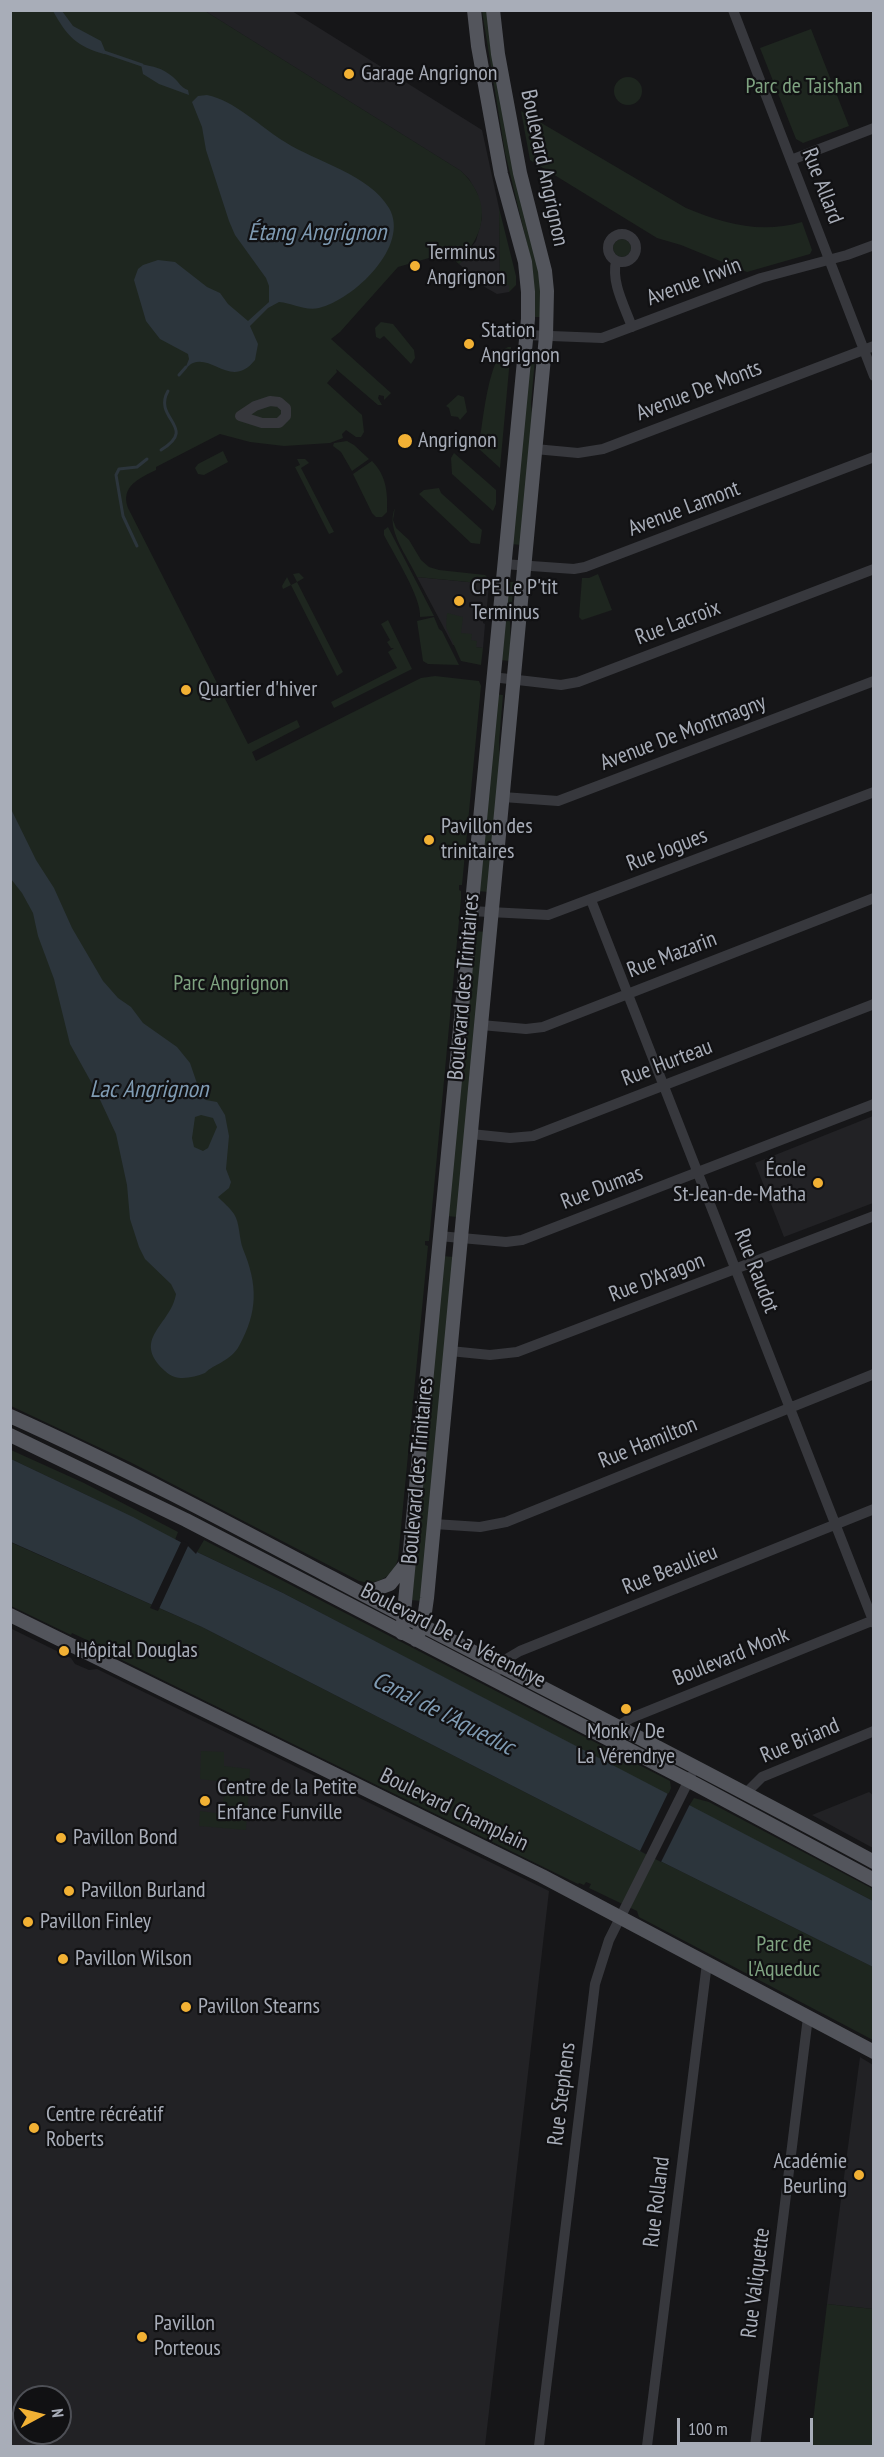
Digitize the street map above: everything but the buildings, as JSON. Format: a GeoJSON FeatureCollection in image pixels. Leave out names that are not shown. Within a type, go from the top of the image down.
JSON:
{"type":"FeatureCollection","features":[{"type":"Feature","properties":{"kind":"main road","name":"Boulevard Angrignon"},"geometry":{"type":"LineString","coordinates":[[474,10],[479,54],[499,166],[526,270],[528,292],[526,335]]}},
{"type":"Feature","properties":{"kind":"main road","name":"Boulevard Angrignon"},"geometry":{"type":"LineString","coordinates":[[493,10],[498,54],[519,165],[545,271],[546,336]]}},
{"type":"Feature","properties":{"kind":"main road","name":"Boulevard des Trinitaires"},"geometry":{"type":"LineString","coordinates":[[402,1633],[526,335]]}},
{"type":"Feature","properties":{"kind":"main road","name":"Boulevard des Trinitaires"},"geometry":{"type":"LineString","coordinates":[[416,1640],[422,1625],[434,1524],[546,336]]}},
{"type":"Feature","properties":{"kind":"main road","name":"Boulevard De La Vérendrye"},"geometry":{"type":"LineString","coordinates":[[10,1416],[110,1463],[746,1793],[873,1862]]}},
{"type":"Feature","properties":{"kind":"main road","name":"Boulevard De La Vérendrye"},"geometry":{"type":"LineString","coordinates":[[10,1435],[119,1486],[688,1781],[873,1881]]}},
{"type":"Feature","properties":{"kind":"main road"},"geometry":{"type":"LineString","coordinates":[[363,1594],[390,1584],[409,1559]]}},
{"type":"Feature","properties":{"kind":"main road","name":"Boulevard Champlain"},"geometry":{"type":"LineString","coordinates":[[10,1615],[512,1861],[873,2052]]}},
{"type":"Feature","properties":{"kind":"street","name":"Rue Allard"},"geometry":{"type":"LineString","coordinates":[[733,10],[829,260],[868,348],[873,376]]}},
{"type":"Feature","properties":{"kind":"street"},"geometry":{"type":"LineString","coordinates":[[791,160],[873,128]]}},
{"type":"Feature","properties":{"kind":"street","name":"Avenue Irwin"},"geometry":{"type":"LineString","coordinates":[[526,335],[596,339],[761,278],[829,260],[873,245]]}},
{"type":"Feature","properties":{"kind":"street"},"geometry":{"type":"LineString","coordinates":[[615,261],[614,270],[618,288],[633,327]]}},
{"type":"Feature","properties":{"kind":"street","name":"Avenue De Monts"},"geometry":{"type":"LineString","coordinates":[[536,449],[578,453],[603,449],[868,348]]}},
{"type":"Feature","properties":{"kind":"street","name":"Avenue Lamont"},"geometry":{"type":"LineString","coordinates":[[503,564],[574,569],[585,567],[873,457]]}},
{"type":"Feature","properties":{"kind":"street","name":"Rue Lacroix"},"geometry":{"type":"LineString","coordinates":[[492,677],[561,685],[578,682],[873,569]]}},
{"type":"Feature","properties":{"kind":"street","name":"Avenue De Montmagny"},"geometry":{"type":"LineString","coordinates":[[503,797],[558,801],[873,681]]}},
{"type":"Feature","properties":{"kind":"street","name":"Rue Jogues"},"geometry":{"type":"LineString","coordinates":[[470,911],[543,916],[591,900],[873,792]]}},
{"type":"Feature","properties":{"kind":"street","name":"Rue Mazarin"},"geometry":{"type":"LineString","coordinates":[[481,1025],[535,1029],[873,898]]}},
{"type":"Feature","properties":{"kind":"street","name":"Rue Raudot"},"geometry":{"type":"LineString","coordinates":[[591,900],[873,1621]]}},
{"type":"Feature","properties":{"kind":"street","name":"Rue Hurteau"},"geometry":{"type":"LineString","coordinates":[[471,1134],[510,1138],[533,1136],[873,1004]]}},
{"type":"Feature","properties":{"kind":"street","name":"Rue Dumas"},"geometry":{"type":"LineString","coordinates":[[439,1236],[506,1242],[522,1240],[873,1104]]}},
{"type":"Feature","properties":{"kind":"street","name":"Rue D'Aragon"},"geometry":{"type":"LineString","coordinates":[[450,1351],[490,1355],[517,1353],[873,1216]]}},
{"type":"Feature","properties":{"kind":"street","name":"Rue Hamilton"},"geometry":{"type":"LineString","coordinates":[[434,1524],[471,1527],[497,1525],[873,1374]]}},
{"type":"Feature","properties":{"kind":"street","name":"Rue Beaulieu"},"geometry":{"type":"LineString","coordinates":[[492,1679],[500,1665],[511,1655],[873,1509]]}},
{"type":"Feature","properties":{"kind":"street","name":"Boulevard Monk"},"geometry":{"type":"LineString","coordinates":[[620,1728],[631,1718],[873,1621]]}},
{"type":"Feature","properties":{"kind":"street"},"geometry":{"type":"LineString","coordinates":[[613,1742],[620,1728]]}},
{"type":"Feature","properties":{"kind":"street","name":"Rue Briand"},"geometry":{"type":"LineString","coordinates":[[746,1793],[762,1777],[873,1731]]}},
{"type":"Feature","properties":{"kind":"street","name":"Rue Stephens"},"geometry":{"type":"LineString","coordinates":[[539,2446],[595,1984],[603,1955],[696,1767]]}},
{"type":"Feature","properties":{"kind":"street","name":"Rue Rolland"},"geometry":{"type":"LineString","coordinates":[[647,2446],[706,1963]]}},
{"type":"Feature","properties":{"kind":"street","name":"Rue Valiquette"},"geometry":{"type":"LineString","coordinates":[[755,2446],[808,2017]]}},
{"type":"Feature","properties":{"kind":"shaded area"},"geometry":{"type":"Polygon","coordinates":[[[205,11],[292,11],[482,130],[499,208],[500,281],[509,285],[509,292],[497,294],[483,286],[459,264],[476,241],[482,218],[477,193],[461,171],[205,11]]]}},
{"type":"Feature","properties":{"kind":"shaded area","name":"CPE Le P'tit Terminus"},"geometry":{"type":"Polygon","coordinates":[[[417,577],[489,584],[486,618],[483,618],[485,624],[483,648],[453,645],[417,577]]]}},
{"type":"Feature","properties":{"kind":"shaded area","name":"École St-Jean-de-Matha"},"geometry":{"type":"Polygon","coordinates":[[[873,1116],[873,1203],[784,1237],[755,1163],[873,1116]]]}},
{"type":"Feature","properties":{"kind":"shaded area"},"geometry":{"type":"Polygon","coordinates":[[[10,1628],[71,1658],[75,1664],[89,1670],[97,1669],[549,1891],[485,2446],[11,2446],[10,1628]]]}},
{"type":"Feature","properties":{"kind":"shaded area"},"geometry":{"type":"Polygon","coordinates":[[[869,1792],[873,1795],[873,1848],[812,1815],[869,1792]]]}},
{"type":"Feature","properties":{"kind":"shaded area","name":"Académie Beurling"},"geometry":{"type":"Polygon","coordinates":[[[860,2057],[873,2065],[873,2309],[827,2304],[860,2057]]]}},
{"type":"Feature","properties":{"kind":"green space","name":"Parc Angrignon"},"geometry":{"type":"Polygon","coordinates":[[[10,11],[205,11],[461,171],[470,181],[480,201],[482,211],[479,232],[466,253],[468,256],[459,264],[446,253],[398,267],[340,332],[331,339],[391,393],[384,400],[384,396],[379,395],[378,398],[382,405],[378,405],[336,369],[337,372],[327,383],[362,415],[364,432],[361,437],[356,437],[346,430],[342,434],[343,438],[330,443],[284,446],[250,442],[220,434],[156,467],[156,470],[129,488],[126,500],[248,744],[297,720],[300,727],[252,752],[256,761],[421,678],[435,676],[479,681],[481,686],[462,885],[459,885],[461,899],[429,1241],[425,1241],[425,1245],[428,1246],[398,1559],[392,1571],[378,1581],[359,1581],[130,1462],[11,1406],[10,11]]]}},
{"type":"Feature","properties":{"kind":"green space"},"geometry":{"type":"Polygon","coordinates":[[[482,11],[487,11],[540,274],[541,317],[533,317],[528,248],[505,153],[482,11]]]}},
{"type":"Feature","properties":{"kind":"green space","name":"Parc de Taishan"},"geometry":{"type":"Polygon","coordinates":[[[811,29],[849,126],[803,143],[796,139],[760,48],[811,29]]]}},
{"type":"Feature","properties":{"kind":"green space"},"geometry":{"type":"Polygon","coordinates":[[[628,77],[638,81],[642,91],[638,101],[628,105],[618,101],[614,91],[618,81],[628,77]]]}},
{"type":"Feature","properties":{"kind":"green space"},"geometry":{"type":"Polygon","coordinates":[[[521,111],[686,208],[729,223],[757,227],[787,226],[802,222],[812,250],[810,254],[747,272],[681,245],[657,238],[530,160],[521,111]]]}},
{"type":"Feature","properties":{"kind":"green space"},"geometry":{"type":"Polygon","coordinates":[[[499,208],[516,276],[516,285],[509,292],[509,285],[502,285],[500,281],[499,208]]]}},
{"type":"Feature","properties":{"kind":"green space"},"geometry":{"type":"Polygon","coordinates":[[[622,239],[628,242],[631,248],[628,254],[622,257],[616,254],[613,248],[616,242],[622,239]]]}},
{"type":"Feature","properties":{"kind":"green space"},"geometry":{"type":"Polygon","coordinates":[[[381,322],[393,324],[414,350],[415,358],[411,364],[384,336],[380,339],[376,337],[375,328],[381,322]]]}},
{"type":"Feature","properties":{"kind":"green space"},"geometry":{"type":"Polygon","coordinates":[[[511,347],[500,468],[479,449],[479,445],[491,376],[501,353],[511,347]]]}},
{"type":"Feature","properties":{"kind":"green space"},"geometry":{"type":"Polygon","coordinates":[[[530,352],[534,352],[535,359],[531,404],[533,422],[522,545],[510,544],[530,352]]]}},
{"type":"Feature","properties":{"kind":"green space"},"geometry":{"type":"Polygon","coordinates":[[[458,395],[464,397],[467,412],[460,420],[458,417],[451,416],[446,406],[458,395]]]}},
{"type":"Feature","properties":{"kind":"green space"},"geometry":{"type":"Polygon","coordinates":[[[347,441],[369,459],[352,471],[341,452],[333,446],[334,443],[347,441]]]}},
{"type":"Feature","properties":{"kind":"green space"},"geometry":{"type":"Polygon","coordinates":[[[223,451],[228,462],[204,475],[198,474],[195,468],[198,464],[223,451]]]}},
{"type":"Feature","properties":{"kind":"green space"},"geometry":{"type":"Polygon","coordinates":[[[454,453],[496,490],[496,504],[493,511],[452,474],[451,458],[454,453]]]}},
{"type":"Feature","properties":{"kind":"green space"},"geometry":{"type":"Polygon","coordinates":[[[297,459],[305,459],[309,463],[301,468],[334,532],[329,534],[295,467],[300,465],[297,459]]]}},
{"type":"Feature","properties":{"kind":"green space"},"geometry":{"type":"Polygon","coordinates":[[[372,461],[383,478],[386,491],[387,512],[382,517],[376,517],[372,513],[353,474],[372,461]]]}},
{"type":"Feature","properties":{"kind":"green space"},"geometry":{"type":"Polygon","coordinates":[[[439,488],[441,493],[482,530],[480,544],[471,543],[419,494],[424,490],[439,488]]]}},
{"type":"Feature","properties":{"kind":"green space"},"geometry":{"type":"Polygon","coordinates":[[[393,520],[396,528],[409,540],[421,560],[429,567],[485,575],[489,579],[489,584],[417,577],[395,534],[393,520]]]}},
{"type":"Feature","properties":{"kind":"green space"},"geometry":{"type":"Polygon","coordinates":[[[388,527],[434,616],[420,617],[412,587],[384,535],[384,530],[388,527]]]}},
{"type":"Feature","properties":{"kind":"green space"},"geometry":{"type":"Polygon","coordinates":[[[299,573],[304,578],[297,582],[293,574],[299,573]]]}},
{"type":"Feature","properties":{"kind":"green space"},"geometry":{"type":"Polygon","coordinates":[[[598,574],[612,610],[582,620],[579,617],[582,578],[598,574]]]}},
{"type":"Feature","properties":{"kind":"green space"},"geometry":{"type":"Polygon","coordinates":[[[287,577],[291,585],[283,589],[282,586],[287,577]]]}},
{"type":"Feature","properties":{"kind":"green space"},"geometry":{"type":"Polygon","coordinates":[[[297,582],[343,672],[337,676],[291,585],[297,582]]]}},
{"type":"Feature","properties":{"kind":"green space"},"geometry":{"type":"Polygon","coordinates":[[[506,582],[514,582],[510,620],[511,661],[499,660],[506,582]]]}},
{"type":"Feature","properties":{"kind":"green space"},"geometry":{"type":"Polygon","coordinates":[[[447,613],[463,617],[461,633],[472,634],[471,640],[477,641],[476,647],[483,648],[481,665],[461,661],[446,627],[447,613]]]}},
{"type":"Feature","properties":{"kind":"green space"},"geometry":{"type":"Polygon","coordinates":[[[434,617],[459,665],[428,664],[423,661],[417,621],[434,617]]]}},
{"type":"Feature","properties":{"kind":"green space"},"geometry":{"type":"Polygon","coordinates":[[[388,620],[412,669],[334,708],[331,702],[397,668],[388,652],[394,648],[391,648],[387,642],[390,640],[381,624],[388,620]]]}},
{"type":"Feature","properties":{"kind":"green space"},"geometry":{"type":"Polygon","coordinates":[[[495,694],[503,695],[499,742],[500,763],[489,892],[477,891],[495,694]]]}},
{"type":"Feature","properties":{"kind":"green space"},"geometry":{"type":"Polygon","coordinates":[[[473,931],[486,932],[458,1217],[446,1216],[473,931]]]}},
{"type":"Feature","properties":{"kind":"green space"},"geometry":{"type":"Polygon","coordinates":[[[442,1256],[454,1257],[422,1601],[410,1600],[442,1256]]]}},
{"type":"Feature","properties":{"kind":"green space"},"geometry":{"type":"Polygon","coordinates":[[[11,1450],[84,1483],[178,1532],[175,1540],[11,1459],[11,1450]]]}},
{"type":"Feature","properties":{"kind":"green space"},"geometry":{"type":"Polygon","coordinates":[[[204,1540],[670,1781],[671,1788],[668,1795],[283,1593],[197,1552],[204,1540]]]}},
{"type":"Feature","properties":{"kind":"green space","name":"Parc de l'Aqueduc"},"geometry":{"type":"Polygon","coordinates":[[[10,1542],[202,1627],[640,1851],[873,1967],[873,2040],[639,1917],[637,1911],[589,1888],[591,1884],[586,1882],[584,1885],[578,1884],[120,1659],[118,1652],[113,1650],[112,1652],[72,1633],[71,1635],[11,1606],[10,1542]]]}},
{"type":"Feature","properties":{"kind":"green space"},"geometry":{"type":"Polygon","coordinates":[[[201,1751],[224,1752],[224,1766],[250,1769],[246,1830],[199,1826],[200,1811],[222,1814],[225,1782],[200,1779],[201,1751]]]}},
{"type":"Feature","properties":{"kind":"green space"},"geometry":{"type":"Polygon","coordinates":[[[694,1798],[709,1802],[873,1889],[873,1901],[689,1806],[694,1798]]]}},
{"type":"Feature","properties":{"kind":"green space"},"geometry":{"type":"Polygon","coordinates":[[[827,2304],[873,2309],[873,2446],[810,2446],[827,2304]]]}},
{"type":"Feature","properties":{"kind":"water"},"geometry":{"type":"Polygon","coordinates":[[[53,11],[62,11],[73,26],[101,41],[106,53],[86,47],[73,39],[53,11]]]}},
{"type":"Feature","properties":{"kind":"water"},"geometry":{"type":"Polygon","coordinates":[[[141,64],[169,74],[188,90],[189,95],[159,84],[143,74],[141,64]]]}},
{"type":"Feature","properties":{"kind":"water","name":"Étang Angrignon"},"geometry":{"type":"Polygon","coordinates":[[[207,95],[227,102],[285,142],[369,186],[389,208],[394,223],[392,239],[385,254],[362,283],[347,294],[319,308],[279,302],[268,308],[250,326],[258,344],[255,360],[247,368],[238,372],[200,362],[192,363],[185,369],[189,359],[188,354],[160,339],[146,321],[134,280],[138,269],[143,265],[158,260],[175,262],[207,287],[220,293],[228,304],[248,321],[269,302],[269,286],[266,278],[235,235],[206,150],[202,127],[192,102],[198,96],[207,95]]]}},
{"type":"Feature","properties":{"kind":"water","name":"Lac Angrignon"},"geometry":{"type":"Polygon","coordinates":[[[11,809],[36,860],[54,888],[72,928],[103,981],[118,998],[131,1007],[143,1023],[177,1047],[190,1063],[201,1095],[206,1100],[217,1102],[225,1115],[229,1136],[226,1169],[231,1182],[229,1188],[218,1197],[236,1218],[251,1275],[254,1298],[250,1322],[236,1351],[205,1373],[190,1377],[174,1377],[155,1360],[151,1350],[156,1332],[173,1305],[176,1294],[171,1284],[145,1259],[139,1247],[130,1219],[127,1185],[116,1134],[70,1044],[54,979],[38,936],[33,913],[11,879],[11,809]],[[201,1115],[195,1117],[192,1138],[194,1147],[203,1151],[208,1148],[217,1127],[213,1118],[201,1115]]]}},
{"type":"Feature","properties":{"kind":"water","name":"Canal de l'Aqueduc"},"geometry":{"type":"Polygon","coordinates":[[[11,1459],[133,1517],[188,1546],[196,1554],[197,1552],[283,1593],[873,1901],[873,1967],[640,1851],[202,1627],[11,1542],[11,1459]]]}},
{"type":"Feature","properties":{"kind":"pier"},"geometry":{"type":"Polygon","coordinates":[[[182,1540],[189,1544],[158,1611],[150,1608],[182,1540]]]}},
{"type":"Feature","properties":{"kind":"pier"},"geometry":{"type":"Polygon","coordinates":[[[668,1793],[690,1804],[661,1862],[640,1851],[668,1793]]]}},
{"type":"Feature","properties":{"kind":"waterway"},"geometry":{"type":"LineString","coordinates":[[104,52],[142,65]]}},
{"type":"Feature","properties":{"kind":"waterway"},"geometry":{"type":"LineString","coordinates":[[179,375],[186,367]]}},
{"type":"Feature","properties":{"kind":"waterway"},"geometry":{"type":"LineString","coordinates":[[161,450],[172,442],[176,435],[176,429],[166,409],[165,401],[168,391]]}},
{"type":"Feature","properties":{"kind":"waterway"},"geometry":{"type":"LineString","coordinates":[[137,546],[123,516],[116,475],[119,469],[137,467],[147,459]]}},
{"type":"Feature","properties":{"kind":"place","name":"Garage Angrignon"},"geometry":{"type":"Point","coordinates":[349,74]}},
{"type":"Feature","properties":{"kind":"place","name":"Terminus Angrignon"},"geometry":{"type":"Point","coordinates":[415,266]}},
{"type":"Feature","properties":{"kind":"place","name":"Station Angrignon"},"geometry":{"type":"Point","coordinates":[469,344]}},
{"type":"Feature","properties":{"kind":"place","name":"Angrignon"},"geometry":{"type":"Point","coordinates":[405,441]}},
{"type":"Feature","properties":{"kind":"place","name":"CPE Le P'tit Terminus"},"geometry":{"type":"Point","coordinates":[459,601]}},
{"type":"Feature","properties":{"kind":"place","name":"Quartier d'hiver"},"geometry":{"type":"Point","coordinates":[186,690]}},
{"type":"Feature","properties":{"kind":"place","name":"Pavillon des trinitaires"},"geometry":{"type":"Point","coordinates":[429,840]}},
{"type":"Feature","properties":{"kind":"place","name":"École St-Jean-de-Matha"},"geometry":{"type":"Point","coordinates":[818,1183]}},
{"type":"Feature","properties":{"kind":"place","name":"Hôpital Douglas"},"geometry":{"type":"Point","coordinates":[64,1651]}},
{"type":"Feature","properties":{"kind":"place","name":"Monk / De La Vérendrye"},"geometry":{"type":"Point","coordinates":[626,1709]}},
{"type":"Feature","properties":{"kind":"place","name":"Centre de la Petite Enfance Funville"},"geometry":{"type":"Point","coordinates":[205,1801]}},
{"type":"Feature","properties":{"kind":"place","name":"Pavillon Bond"},"geometry":{"type":"Point","coordinates":[61,1838]}},
{"type":"Feature","properties":{"kind":"place","name":"Pavillon Burland"},"geometry":{"type":"Point","coordinates":[69,1891]}},
{"type":"Feature","properties":{"kind":"place","name":"Pavillon Finley"},"geometry":{"type":"Point","coordinates":[28,1922]}},
{"type":"Feature","properties":{"kind":"place","name":"Pavillon Wilson"},"geometry":{"type":"Point","coordinates":[63,1959]}},
{"type":"Feature","properties":{"kind":"place","name":"Pavillon Stearns"},"geometry":{"type":"Point","coordinates":[186,2007]}},
{"type":"Feature","properties":{"kind":"place","name":"Centre récréatif Roberts"},"geometry":{"type":"Point","coordinates":[34,2128]}},
{"type":"Feature","properties":{"kind":"place","name":"Académie Beurling"},"geometry":{"type":"Point","coordinates":[859,2175]}},
{"type":"Feature","properties":{"kind":"place","name":"Pavillon Porteous"},"geometry":{"type":"Point","coordinates":[142,2337]}}]}
